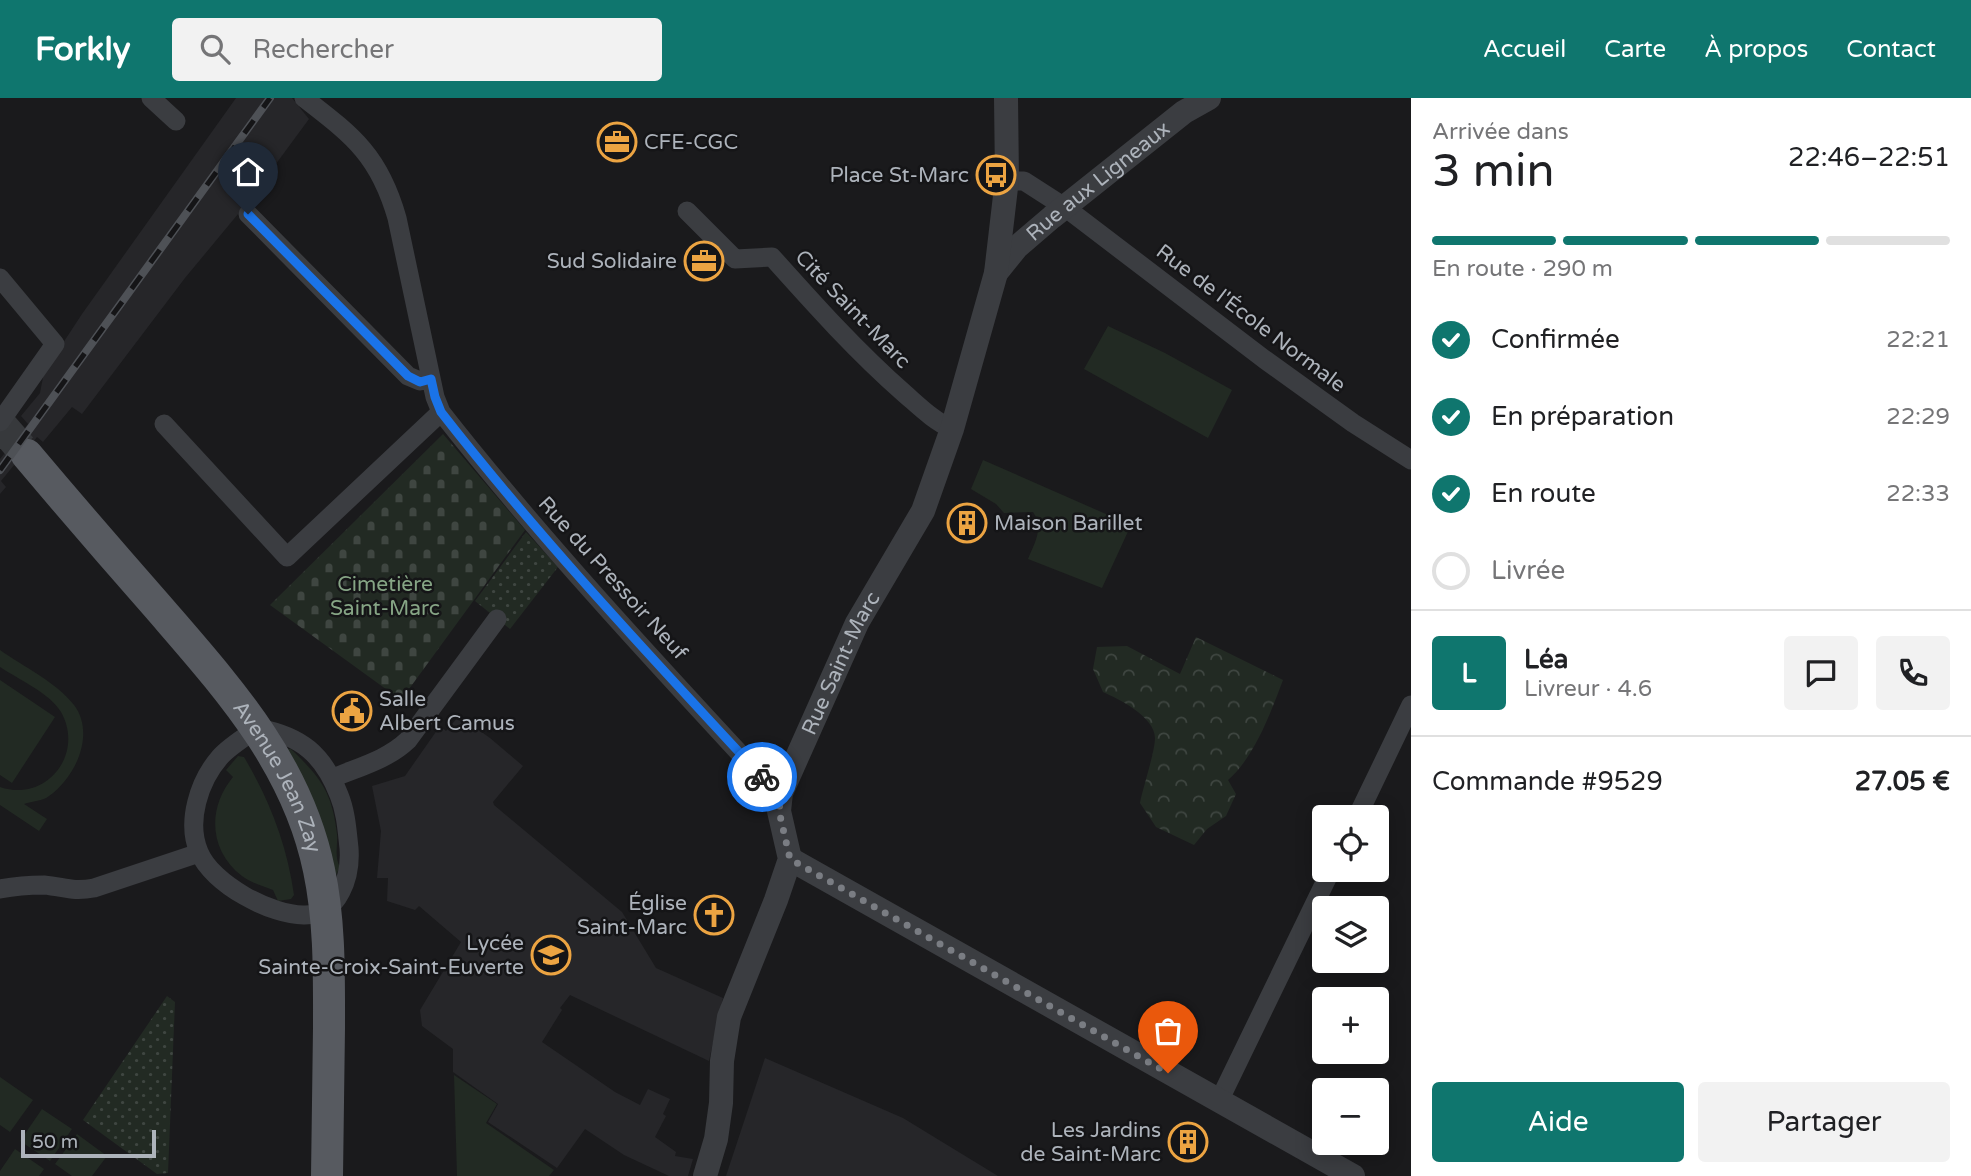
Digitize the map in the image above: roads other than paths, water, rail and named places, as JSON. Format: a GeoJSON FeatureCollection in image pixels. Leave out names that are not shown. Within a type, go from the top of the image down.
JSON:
{"type":"FeatureCollection","features":[{"type":"Feature","properties":{"kind":"main road","name":"Avenue Jean Zay"},"geometry":{"type":"LineString","coordinates":[[21,462],[220,708],[250,734],[316,912],[329,967],[327,1176]]}},
{"type":"Feature","properties":{"kind":"main road","name":"Avenue Jean Zay"},"geometry":{"type":"LineString","coordinates":[[309,1176],[310,958],[316,912]]}},
{"type":"Feature","properties":{"kind":"street"},"geometry":{"type":"LineString","coordinates":[[151,98],[176,121]]}},
{"type":"Feature","properties":{"kind":"street"},"geometry":{"type":"LineString","coordinates":[[1006,98],[1008,243]]}},
{"type":"Feature","properties":{"kind":"street","name":"Rue aux Ligneaux"},"geometry":{"type":"LineString","coordinates":[[996,274],[1008,243],[1066,208],[1184,112],[1209,98]]}},
{"type":"Feature","properties":{"kind":"street","name":"Rue du Pressoir Neuf"},"geometry":{"type":"LineString","coordinates":[[305,99],[365,149],[387,189],[397,218],[435,397],[441,412],[528,520],[597,599],[768,784],[781,793]]}},
{"type":"Feature","properties":{"kind":"street","name":"Rue de l'École Normale"},"geometry":{"type":"LineString","coordinates":[[1006,186],[1013,181],[1024,181],[1066,208],[1264,359],[1353,423],[1411,460]]}},
{"type":"Feature","properties":{"kind":"street","name":"Cité Saint-Marc"},"geometry":{"type":"LineString","coordinates":[[687,211],[735,259],[772,257],[822,313],[888,379],[938,422],[952,429]]}},
{"type":"Feature","properties":{"kind":"street"},"geometry":{"type":"LineString","coordinates":[[248,214],[408,376],[420,382],[431,379]]}},
{"type":"Feature","properties":{"kind":"street","name":"Rue Saint-Marc"},"geometry":{"type":"LineString","coordinates":[[790,859],[779,811],[781,793],[857,623],[923,511],[952,429],[996,274]]}},
{"type":"Feature","properties":{"kind":"street"},"geometry":{"type":"LineString","coordinates":[[0,278],[55,344],[0,422]]}},
{"type":"Feature","properties":{"kind":"street"},"geometry":{"type":"LineString","coordinates":[[164,424],[287,557],[441,412]]}},
{"type":"Feature","properties":{"kind":"street"},"geometry":{"type":"LineString","coordinates":[[333,778],[379,760],[408,740],[497,619]]}},
{"type":"Feature","properties":{"kind":"street"},"geometry":{"type":"LineString","coordinates":[[1363,805],[1411,705]]}},
{"type":"Feature","properties":{"kind":"street"},"geometry":{"type":"LineString","coordinates":[[250,734],[293,737],[313,752],[333,778],[342,802],[350,866],[342,891],[316,912],[275,910],[251,899],[220,878],[199,853],[195,825],[199,796],[207,776],[220,758],[250,734]]}},
{"type":"Feature","properties":{"kind":"street"},"geometry":{"type":"LineString","coordinates":[[0,889],[21,885],[46,885],[77,891],[86,890],[199,853]]}},
{"type":"Feature","properties":{"kind":"street"},"geometry":{"type":"LineString","coordinates":[[705,1176],[716,1139],[721,1103],[722,1061],[729,1017],[790,859],[1353,1176]]}},
{"type":"Feature","properties":{"kind":"street"},"geometry":{"type":"LineString","coordinates":[[1219,1101],[1326,882]]}},
{"type":"Feature","properties":{"kind":"tunnel"},"geometry":{"type":"LineString","coordinates":[[0,424],[27,455]]}},
{"type":"Feature","properties":{"kind":"railway"},"geometry":{"type":"LineString","coordinates":[[0,470],[270,98]]}},
{"type":"Feature","properties":{"kind":"place","name":"CFE-CGC"},"geometry":{"type":"Point","coordinates":[617,142]}},
{"type":"Feature","properties":{"kind":"place","name":"Place St-Marc"},"geometry":{"type":"Point","coordinates":[996,175]}},
{"type":"Feature","properties":{"kind":"place","name":"Sud Solidaire"},"geometry":{"type":"Point","coordinates":[704,261]}},
{"type":"Feature","properties":{"kind":"place","name":"Maison Barillet"},"geometry":{"type":"Point","coordinates":[967,523]}},
{"type":"Feature","properties":{"kind":"place","name":"Salle Albert Camus"},"geometry":{"type":"Point","coordinates":[352,711]}},
{"type":"Feature","properties":{"kind":"place","name":"Église Saint-Marc"},"geometry":{"type":"Point","coordinates":[714,915]}},
{"type":"Feature","properties":{"kind":"place","name":"Lycée Sainte-Croix-Saint-Euverte"},"geometry":{"type":"Point","coordinates":[551,955]}},
{"type":"Feature","properties":{"kind":"place","name":"Les Jardins de Saint-Marc"},"geometry":{"type":"Point","coordinates":[1188,1142]}},
{"type":"Feature","properties":{"kind":"park label","name":"Cimetière Saint-Marc"},"geometry":{"type":"Point","coordinates":[385,596]}}]}
